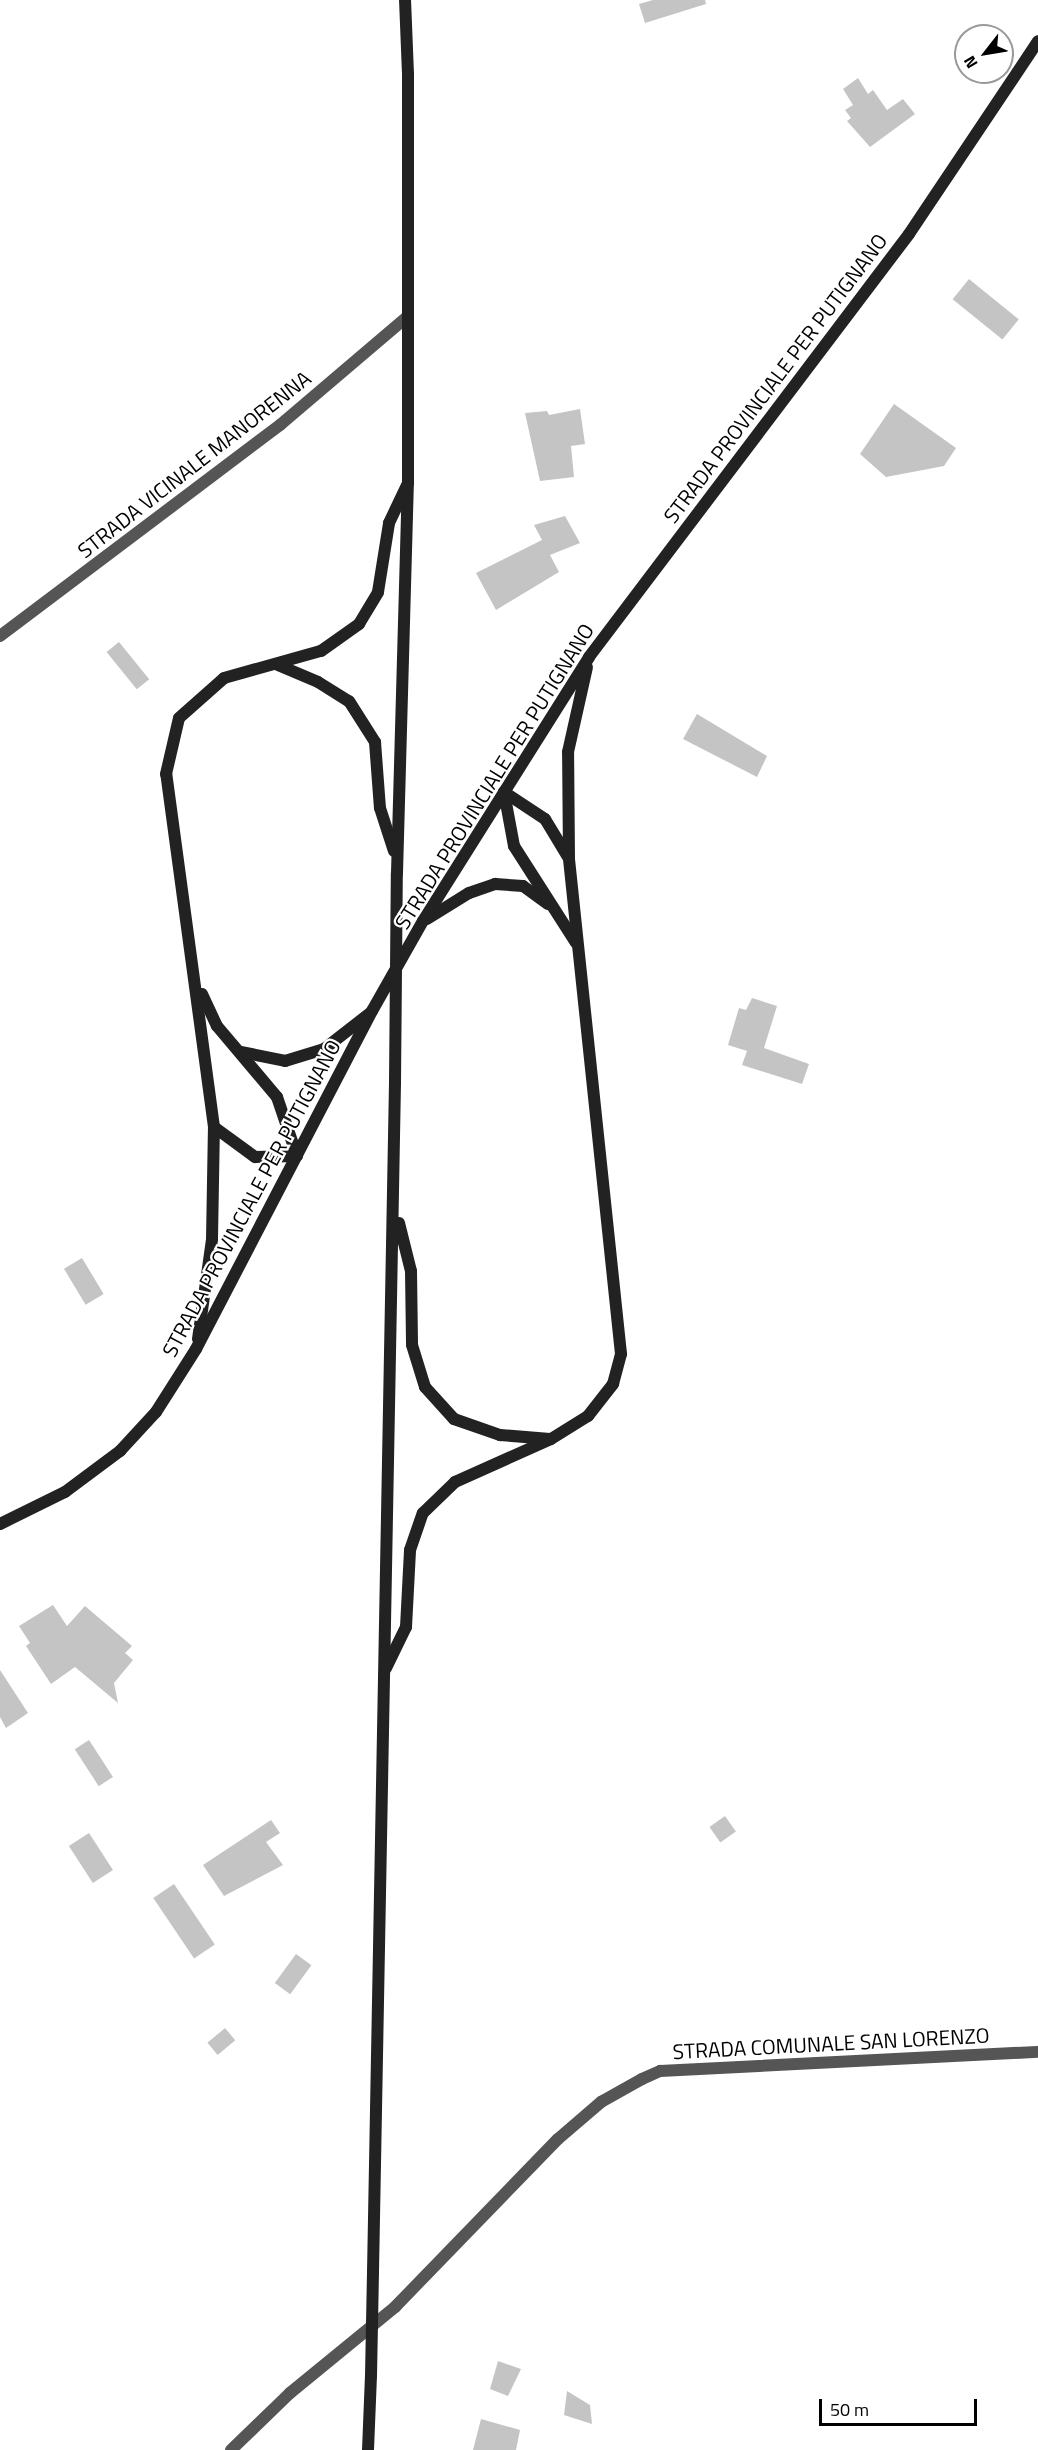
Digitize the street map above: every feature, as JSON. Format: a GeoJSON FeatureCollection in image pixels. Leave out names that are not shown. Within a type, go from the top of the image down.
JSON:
{"type":"FeatureCollection","features":[{"type":"Feature","properties":{"kind":"main road"},"geometry":{"type":"LineString","coordinates":[[369,2450],[387,1429],[395,1206],[397,867],[408,483],[408,74],[405,0]]}},
{"type":"Feature","properties":{"kind":"main road","name":"STRADA PROVINCIALE PER PUTIGNANO"},"geometry":{"type":"LineString","coordinates":[[0,1524],[64,1492],[120,1451],[156,1412],[196,1349],[372,1011],[423,921],[589,657],[909,234],[1038,41]]}},
{"type":"Feature","properties":{"kind":"main road"},"geometry":{"type":"LineString","coordinates":[[196,1349],[212,1239],[214,1127],[166,774],[180,718],[224,678],[278,665],[321,651],[359,624],[378,592],[388,523],[408,483]]}},
{"type":"Feature","properties":{"kind":"main road"},"geometry":{"type":"LineString","coordinates":[[384,1672],[406,1627],[410,1550],[423,1514],[455,1482],[551,1439],[588,1416],[613,1384],[621,1354],[569,858],[568,752],[589,657]]}},
{"type":"Feature","properties":{"kind":"main road"},"geometry":{"type":"LineString","coordinates":[[278,665],[318,682],[349,701],[375,742],[380,808],[397,867]]}},
{"type":"Feature","properties":{"kind":"main road"},"geometry":{"type":"LineString","coordinates":[[504,792],[545,819],[569,858]]}},
{"type":"Feature","properties":{"kind":"main road"},"geometry":{"type":"LineString","coordinates":[[504,792],[514,846],[579,947]]}},
{"type":"Feature","properties":{"kind":"main road"},"geometry":{"type":"LineString","coordinates":[[423,921],[469,893],[495,884],[523,886],[553,907]]}},
{"type":"Feature","properties":{"kind":"main road"},"geometry":{"type":"LineString","coordinates":[[196,982],[217,1026],[242,1052],[277,1097],[297,1156],[255,1157],[214,1127]]}},
{"type":"Feature","properties":{"kind":"main road"},"geometry":{"type":"LineString","coordinates":[[242,1052],[285,1061],[324,1049],[372,1011]]}},
{"type":"Feature","properties":{"kind":"main road"},"geometry":{"type":"LineString","coordinates":[[395,1206],[411,1271],[412,1345],[425,1387],[454,1419],[500,1435],[551,1439]]}},
{"type":"Feature","properties":{"kind":"street","name":"STRADA VICINALE MANORENNA"},"geometry":{"type":"LineString","coordinates":[[0,636],[280,425],[407,318]]}},
{"type":"Feature","properties":{"kind":"street","name":"STRADA COMUNALE SAN LORENZO"},"geometry":{"type":"LineString","coordinates":[[231,2450],[290,2393],[394,2307],[558,2139],[601,2102],[660,2071],[1038,2052]]}},
{"type":"Feature","properties":{"kind":"building"},"geometry":{"type":"Polygon","coordinates":[[[653,0],[705,0],[706,4],[645,23],[639,4],[653,0]]]}},
{"type":"Feature","properties":{"kind":"building"},"geometry":{"type":"Polygon","coordinates":[[[858,78],[868,94],[873,90],[887,110],[903,99],[915,114],[870,147],[847,121],[851,118],[845,110],[853,105],[843,89],[858,78]]]}},
{"type":"Feature","properties":{"kind":"building"},"geometry":{"type":"Polygon","coordinates":[[[969,279],[1019,319],[1002,339],[953,299],[969,279]]]}},
{"type":"Feature","properties":{"kind":"building"},"geometry":{"type":"Polygon","coordinates":[[[894,404],[956,448],[944,466],[886,477],[860,454],[894,404]]]}},
{"type":"Feature","properties":{"kind":"building"},"geometry":{"type":"Polygon","coordinates":[[[580,409],[585,444],[571,446],[574,477],[540,481],[525,413],[547,411],[549,415],[580,409]]]}},
{"type":"Feature","properties":{"kind":"building"},"geometry":{"type":"Polygon","coordinates":[[[565,516],[580,543],[550,555],[559,572],[496,610],[476,573],[542,540],[534,525],[565,516]]]}},
{"type":"Feature","properties":{"kind":"building"},"geometry":{"type":"Polygon","coordinates":[[[119,642],[149,679],[137,689],[107,652],[119,642]]]}},
{"type":"Feature","properties":{"kind":"building"},"geometry":{"type":"Polygon","coordinates":[[[697,714],[767,756],[757,777],[683,739],[697,714]]]}},
{"type":"Feature","properties":{"kind":"building"},"geometry":{"type":"Polygon","coordinates":[[[752,998],[777,1006],[764,1048],[809,1064],[802,1084],[742,1065],[747,1051],[728,1045],[739,1008],[746,1010],[752,998]]]}},
{"type":"Feature","properties":{"kind":"building"},"geometry":{"type":"Polygon","coordinates":[[[82,1258],[104,1294],[86,1305],[64,1269],[82,1258]]]}},
{"type":"Feature","properties":{"kind":"building"},"geometry":{"type":"Polygon","coordinates":[[[53,1605],[67,1626],[85,1606],[132,1646],[125,1653],[133,1660],[114,1683],[118,1703],[75,1667],[51,1684],[26,1646],[30,1643],[19,1626],[53,1605]]]}},
{"type":"Feature","properties":{"kind":"building"},"geometry":{"type":"Polygon","coordinates":[[[0,1670],[28,1713],[6,1728],[0,1717],[0,1670]]]}},
{"type":"Feature","properties":{"kind":"building"},"geometry":{"type":"Polygon","coordinates":[[[89,1740],[113,1777],[99,1786],[75,1749],[89,1740]]]}},
{"type":"Feature","properties":{"kind":"building"},"geometry":{"type":"Polygon","coordinates":[[[725,1816],[736,1832],[720,1842],[709,1827],[725,1816]]]}},
{"type":"Feature","properties":{"kind":"building"},"geometry":{"type":"Polygon","coordinates":[[[271,1820],[280,1833],[266,1842],[283,1865],[224,1896],[203,1865],[271,1820]]]}},
{"type":"Feature","properties":{"kind":"building"},"geometry":{"type":"Polygon","coordinates":[[[89,1833],[113,1870],[93,1883],[69,1846],[89,1833]]]}},
{"type":"Feature","properties":{"kind":"building"},"geometry":{"type":"Polygon","coordinates":[[[174,1884],[215,1945],[194,1958],[153,1898],[174,1884]]]}},
{"type":"Feature","properties":{"kind":"building"},"geometry":{"type":"Polygon","coordinates":[[[296,1954],[311,1965],[290,1994],[275,1983],[296,1954]]]}},
{"type":"Feature","properties":{"kind":"building"},"geometry":{"type":"Polygon","coordinates":[[[225,2028],[235,2040],[218,2055],[207,2043],[225,2028]]]}},
{"type":"Feature","properties":{"kind":"building"},"geometry":{"type":"Polygon","coordinates":[[[498,2361],[521,2369],[508,2396],[490,2389],[498,2361]]]}},
{"type":"Feature","properties":{"kind":"building"},"geometry":{"type":"Polygon","coordinates":[[[567,2391],[590,2405],[592,2424],[564,2415],[567,2391]]]}},
{"type":"Feature","properties":{"kind":"building"},"geometry":{"type":"Polygon","coordinates":[[[481,2419],[520,2430],[516,2450],[473,2450],[481,2419]]]}}]}
